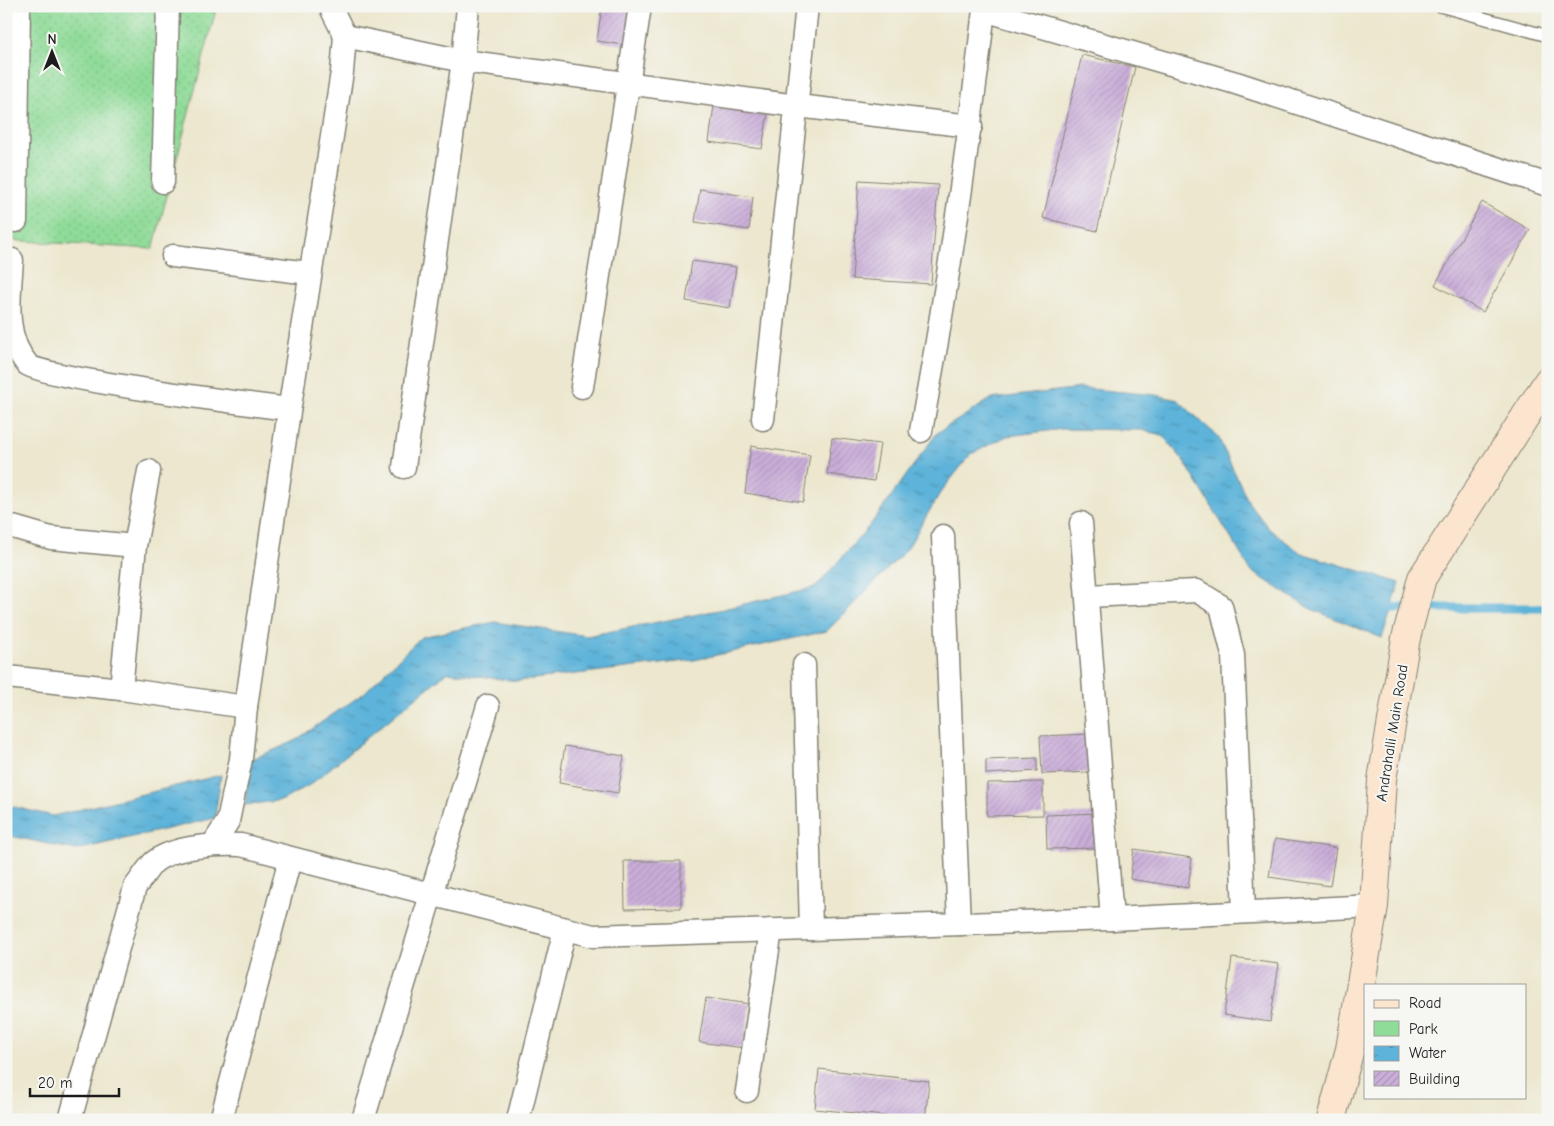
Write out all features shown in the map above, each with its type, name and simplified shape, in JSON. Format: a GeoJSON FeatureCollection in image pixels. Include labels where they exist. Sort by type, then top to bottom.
{"type":"FeatureCollection","features":[{"type":"Feature","properties":{"kind":"main road","name":"Andrahalli Main Road"},"geometry":{"type":"LineString","coordinates":[[1331,1120],[1350,1049],[1374,906],[1382,780],[1406,638],[1422,578],[1548,381]]}},
{"type":"Feature","properties":{"kind":"street"},"geometry":{"type":"LineString","coordinates":[[16,221],[19,6]]}},
{"type":"Feature","properties":{"kind":"street"},"geometry":{"type":"LineString","coordinates":[[163,182],[168,6]]}},
{"type":"Feature","properties":{"kind":"street"},"geometry":{"type":"LineString","coordinates":[[214,843],[228,821],[242,759],[246,707],[345,36],[330,6]]}},
{"type":"Feature","properties":{"kind":"street"},"geometry":{"type":"LineString","coordinates":[[404,467],[463,61],[468,6]]}},
{"type":"Feature","properties":{"kind":"street"},"geometry":{"type":"LineString","coordinates":[[582,387],[640,6]]}},
{"type":"Feature","properties":{"kind":"street"},"geometry":{"type":"LineString","coordinates":[[763,420],[807,6]]}},
{"type":"Feature","properties":{"kind":"street"},"geometry":{"type":"LineString","coordinates":[[921,431],[945,301],[971,126],[984,8],[1236,82],[1548,184]]}},
{"type":"Feature","properties":{"kind":"street"},"geometry":{"type":"LineString","coordinates":[[345,36],[463,61],[797,106],[971,126]]}},
{"type":"Feature","properties":{"kind":"street"},"geometry":{"type":"LineString","coordinates":[[174,256],[310,274]]}},
{"type":"Feature","properties":{"kind":"street"},"geometry":{"type":"LineString","coordinates":[[12,260],[9,329],[19,354],[29,368],[69,378],[289,409]]}},
{"type":"Feature","properties":{"kind":"street"},"geometry":{"type":"LineString","coordinates":[[121,688],[135,546],[148,471]]}},
{"type":"Feature","properties":{"kind":"street"},"geometry":{"type":"LineString","coordinates":[[1081,522],[1112,919]]}},
{"type":"Feature","properties":{"kind":"street"},"geometry":{"type":"LineString","coordinates":[[6,525],[51,538],[135,546]]}},
{"type":"Feature","properties":{"kind":"street"},"geometry":{"type":"LineString","coordinates":[[943,536],[959,924]]}},
{"type":"Feature","properties":{"kind":"street"},"geometry":{"type":"LineString","coordinates":[[1087,596],[1197,591],[1221,606],[1233,655],[1244,912]]}},
{"type":"Feature","properties":{"kind":"street"},"geometry":{"type":"LineString","coordinates":[[804,665],[811,929]]}},
{"type":"Feature","properties":{"kind":"street"},"geometry":{"type":"LineString","coordinates":[[7,677],[121,688],[246,707]]}},
{"type":"Feature","properties":{"kind":"street"},"geometry":{"type":"LineString","coordinates":[[363,1120],[429,895],[488,706]]}},
{"type":"Feature","properties":{"kind":"street"},"geometry":{"type":"LineString","coordinates":[[70,1120],[135,887],[155,862],[182,850],[214,843],[241,845],[593,936],[1112,919],[1374,906]]}},
{"type":"Feature","properties":{"kind":"street"},"geometry":{"type":"LineString","coordinates":[[221,1120],[290,859]]}},
{"type":"Feature","properties":{"kind":"street"},"geometry":{"type":"LineString","coordinates":[[518,1120],[565,929]]}},
{"type":"Feature","properties":{"kind":"street"},"geometry":{"type":"LineString","coordinates":[[747,1091],[771,930]]}},
{"type":"Feature","properties":{"kind":"lane"},"geometry":{"type":"LineString","coordinates":[[1440,6],[1548,36]]}},
{"type":"Feature","properties":{"kind":"green space"},"geometry":{"type":"Polygon","coordinates":[[[6,6],[217,6],[153,249],[6,240],[6,6]]]}},
{"type":"Feature","properties":{"kind":"water"},"geometry":{"type":"Polygon","coordinates":[[[1080,388],[1156,395],[1178,400],[1218,437],[1249,503],[1269,529],[1301,553],[1400,583],[1382,638],[1309,608],[1251,571],[1184,461],[1162,435],[1141,430],[1063,429],[1007,436],[971,454],[940,493],[907,549],[827,631],[694,660],[517,681],[447,672],[311,784],[283,800],[245,805],[250,760],[293,742],[364,693],[421,637],[495,622],[587,636],[719,610],[816,587],[871,524],[937,433],[991,399],[1080,388]]]}},
{"type":"Feature","properties":{"kind":"water"},"geometry":{"type":"Polygon","coordinates":[[[221,775],[215,818],[76,850],[6,835],[6,805],[53,816],[221,775]]]}},
{"type":"Feature","properties":{"kind":"building"},"geometry":{"type":"Polygon","coordinates":[[[602,6],[636,6],[630,46],[597,41],[602,6]]]}},
{"type":"Feature","properties":{"kind":"building"},"geometry":{"type":"Polygon","coordinates":[[[1082,55],[1135,67],[1097,231],[1043,218],[1082,55]]]}},
{"type":"Feature","properties":{"kind":"building"},"geometry":{"type":"Polygon","coordinates":[[[714,105],[768,113],[762,149],[709,142],[714,105]]]}},
{"type":"Feature","properties":{"kind":"building"},"geometry":{"type":"Polygon","coordinates":[[[859,180],[938,185],[931,284],[852,279],[859,180]]]}},
{"type":"Feature","properties":{"kind":"building"},"geometry":{"type":"Polygon","coordinates":[[[700,189],[753,197],[749,230],[695,222],[700,189]]]}},
{"type":"Feature","properties":{"kind":"building"},"geometry":{"type":"Polygon","coordinates":[[[1482,202],[1530,230],[1483,312],[1435,285],[1482,202]]]}},
{"type":"Feature","properties":{"kind":"building"},"geometry":{"type":"Polygon","coordinates":[[[692,261],[736,267],[730,308],[686,301],[692,261]]]}},
{"type":"Feature","properties":{"kind":"building"},"geometry":{"type":"Polygon","coordinates":[[[832,438],[880,444],[874,481],[827,474],[832,438]]]}},
{"type":"Feature","properties":{"kind":"building"},"geometry":{"type":"Polygon","coordinates":[[[751,446],[810,455],[803,502],[745,493],[751,446]]]}},
{"type":"Feature","properties":{"kind":"building"},"geometry":{"type":"Polygon","coordinates":[[[1091,734],[1092,772],[1042,774],[1040,736],[1091,734]]]}},
{"type":"Feature","properties":{"kind":"building"},"geometry":{"type":"Polygon","coordinates":[[[565,746],[624,756],[618,793],[559,783],[565,746]]]}},
{"type":"Feature","properties":{"kind":"building"},"geometry":{"type":"Polygon","coordinates":[[[1037,758],[1037,771],[986,774],[986,760],[1037,758]]]}},
{"type":"Feature","properties":{"kind":"building"},"geometry":{"type":"Polygon","coordinates":[[[1043,782],[1043,815],[987,816],[987,783],[1043,782]]]}},
{"type":"Feature","properties":{"kind":"building"},"geometry":{"type":"Polygon","coordinates":[[[1099,813],[1099,848],[1047,849],[1046,815],[1099,813]]]}},
{"type":"Feature","properties":{"kind":"building"},"geometry":{"type":"Polygon","coordinates":[[[1275,839],[1336,848],[1330,886],[1269,877],[1275,839]]]}},
{"type":"Feature","properties":{"kind":"building"},"geometry":{"type":"Polygon","coordinates":[[[1134,849],[1192,858],[1188,888],[1130,879],[1134,849]]]}},
{"type":"Feature","properties":{"kind":"building"},"geometry":{"type":"Polygon","coordinates":[[[624,861],[681,861],[681,908],[625,909],[624,861]]]}},
{"type":"Feature","properties":{"kind":"building"},"geometry":{"type":"Polygon","coordinates":[[[1232,958],[1279,964],[1270,1022],[1224,1015],[1232,958]]]}},
{"type":"Feature","properties":{"kind":"building"},"geometry":{"type":"Polygon","coordinates":[[[706,998],[750,1004],[744,1048],[699,1042],[706,998]]]}},
{"type":"Feature","properties":{"kind":"building"},"geometry":{"type":"Polygon","coordinates":[[[819,1069],[929,1081],[925,1120],[815,1109],[819,1069]]]}},
{"type":"Feature","properties":{"kind":"waterway"},"geometry":{"type":"LineString","coordinates":[[1382,605],[1392,608],[1548,608]]}}]}
